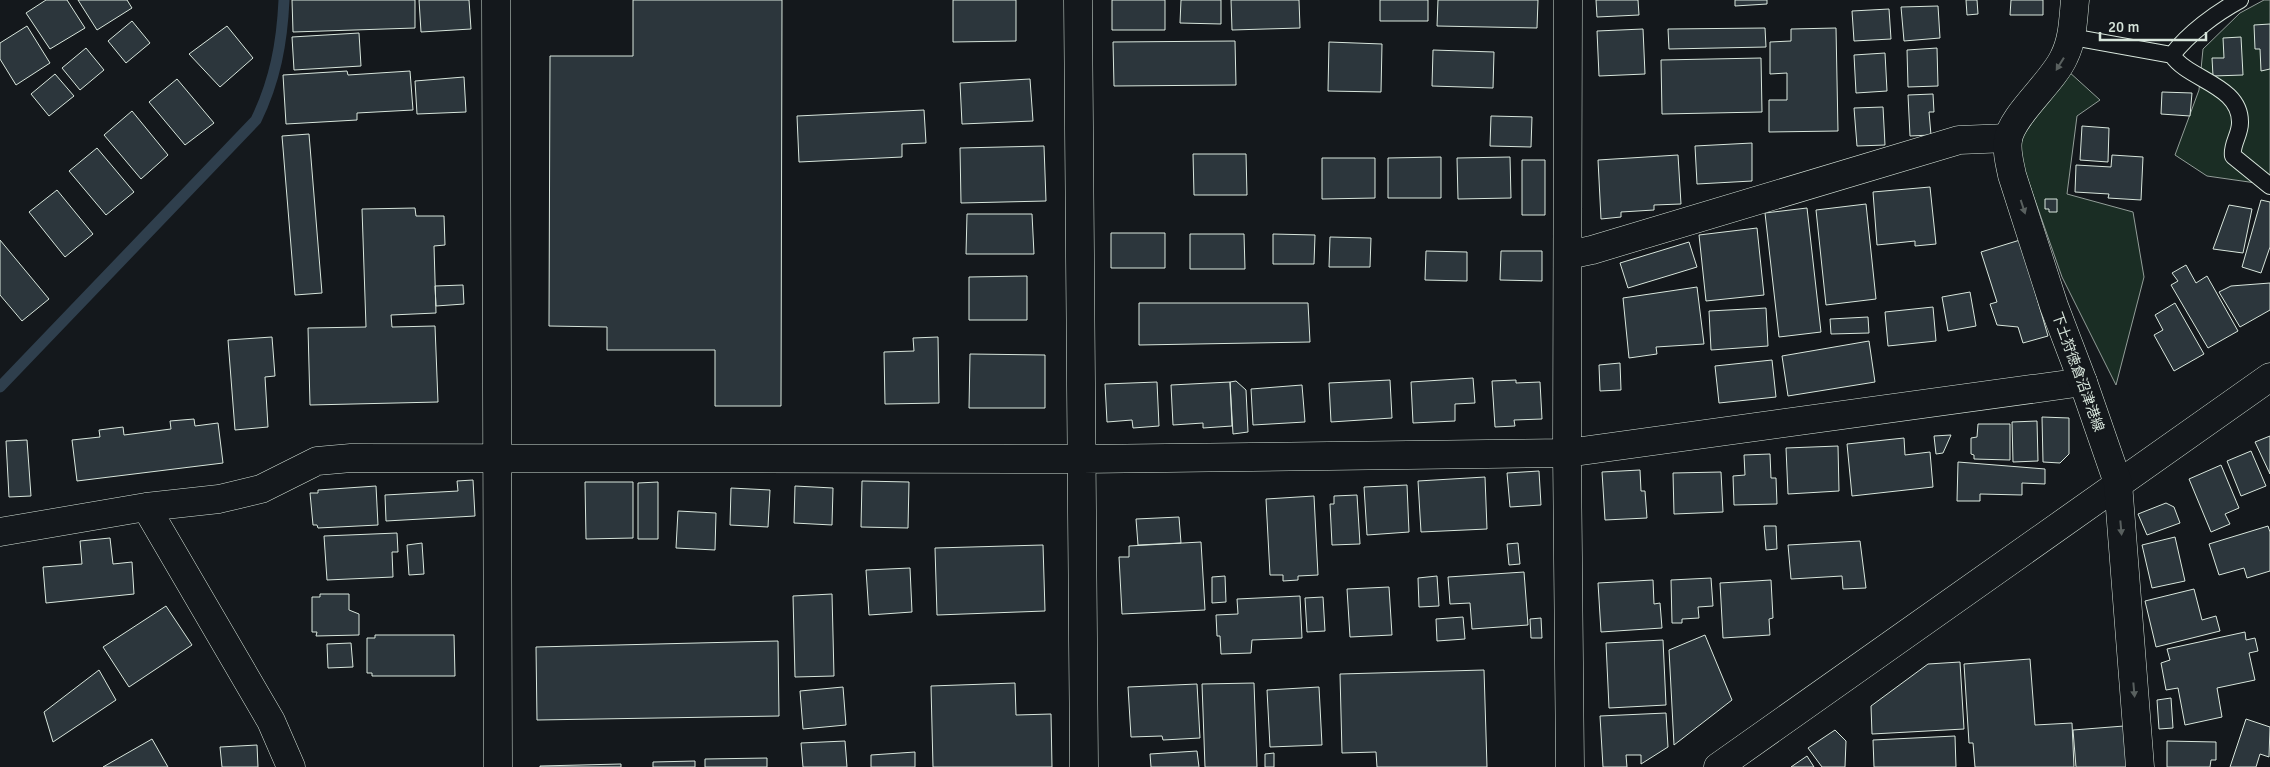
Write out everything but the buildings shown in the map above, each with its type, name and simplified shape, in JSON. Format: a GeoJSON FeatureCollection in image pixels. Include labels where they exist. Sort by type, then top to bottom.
{"type":"FeatureCollection","features":[{"type":"Feature","properties":{"kind":"street"},"geometry":{"type":"LineString","coordinates":[[496,0],[498,767]]}},
{"type":"Feature","properties":{"kind":"street"},"geometry":{"type":"LineString","coordinates":[[1078,0],[1084,767]]}},
{"type":"Feature","properties":{"kind":"street"},"geometry":{"type":"LineString","coordinates":[[1568,0],[1567,453],[1570,767]]}},
{"type":"Feature","properties":{"kind":"street"},"geometry":{"type":"LineString","coordinates":[[1568,255],[1592,250],[1959,140],[2008,138],[2017,121],[2064,58],[2072,36],[2075,0]]}},
{"type":"Feature","properties":{"kind":"street","name":"下土狩徳倉沼津港線"},"geometry":{"type":"LineString","coordinates":[[2008,138],[2008,154],[2012,175],[2054,306],[2084,382],[2118,483],[2140,767]]}},
{"type":"Feature","properties":{"kind":"street"},"geometry":{"type":"LineString","coordinates":[[1718,767],[2270,377]]}},
{"type":"Feature","properties":{"kind":"street"},"geometry":{"type":"LineString","coordinates":[[0,532],[146,507],[219,499],[260,489],[317,461],[351,458],[1082,459],[1567,453],[2084,382]]}},
{"type":"Feature","properties":{"kind":"street"},"geometry":{"type":"LineString","coordinates":[[146,507],[271,721],[292,767]]}},
{"type":"Feature","properties":{"kind":"lane"},"geometry":{"type":"LineString","coordinates":[[2172,55],[2183,41],[2240,0]]}},
{"type":"Feature","properties":{"kind":"lane"},"geometry":{"type":"LineString","coordinates":[[2072,36],[2172,55],[2178,64],[2209,82],[2228,97],[2237,109],[2240,123],[2232,156],[2270,186]]}},
{"type":"Feature","properties":{"kind":"green space"},"geometry":{"type":"Polygon","coordinates":[[[2264,0],[2270,0],[2270,185],[2207,176],[2175,155],[2199,90],[2203,49],[2240,13],[2264,0]]]}},
{"type":"Feature","properties":{"kind":"green space"},"geometry":{"type":"Polygon","coordinates":[[[2068,71],[2100,100],[2077,116],[2067,194],[2133,212],[2144,277],[2116,385],[2062,277],[2016,146],[2068,71]]]}},
{"type":"Feature","properties":{"kind":"waterway"},"geometry":{"type":"LineString","coordinates":[[0,387],[256,120],[273,76],[284,0]]}}]}
